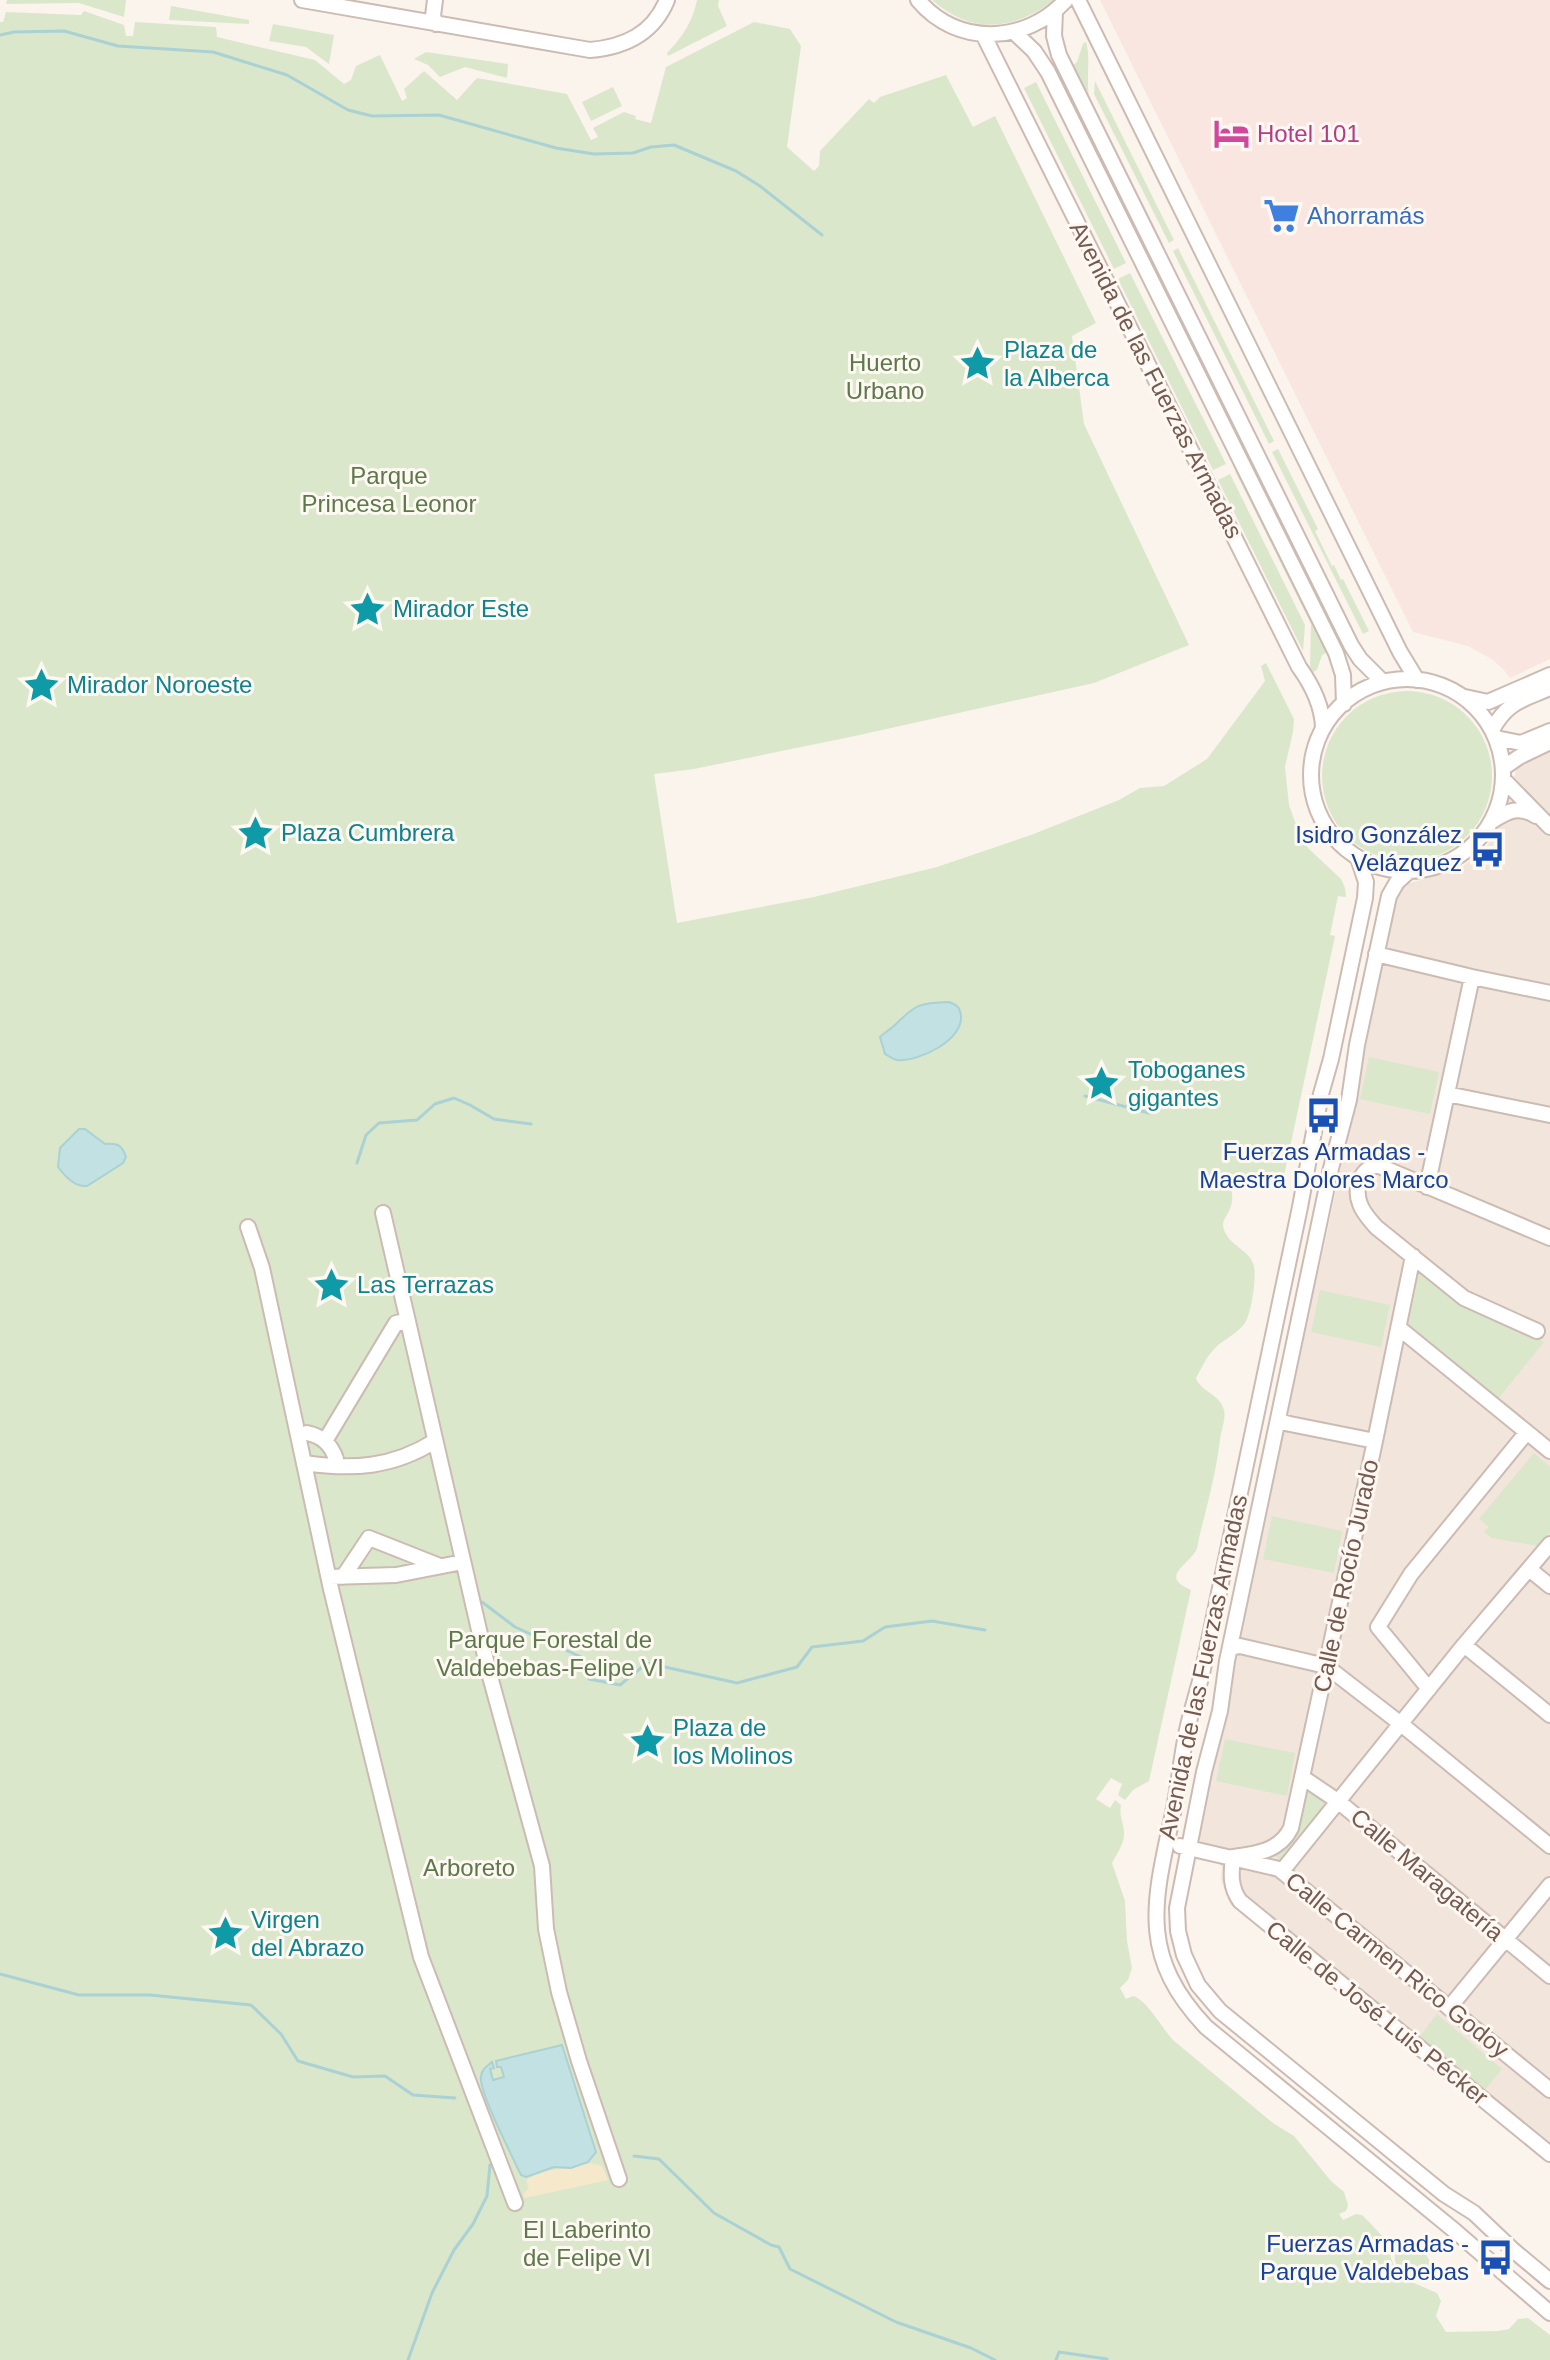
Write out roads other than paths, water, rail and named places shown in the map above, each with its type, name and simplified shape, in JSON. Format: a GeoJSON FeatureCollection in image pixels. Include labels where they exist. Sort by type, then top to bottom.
{"type":"FeatureCollection","features":[{"type":"Feature","properties":{"kind":"street"},"geometry":{"type":"LineString","coordinates":[[302,0],[360,5],[436,24],[590,50],[629,42],[644,33],[667,0]]}},
{"type":"Feature","properties":{"kind":"street"},"geometry":{"type":"LineString","coordinates":[[435,0],[433,16],[436,24]]}},
{"type":"Feature","properties":{"kind":"street"},"geometry":{"type":"LineString","coordinates":[[918,0],[944,22],[971,33],[983,34],[1014,32],[1036,24],[1066,0]]}},
{"type":"Feature","properties":{"kind":"street"},"geometry":{"type":"LineString","coordinates":[[1078,0],[1400,652],[1417,680]]}},
{"type":"Feature","properties":{"kind":"street"},"geometry":{"type":"LineString","coordinates":[[1055,11],[1054,36],[1059,55],[1351,645],[1383,682]]}},
{"type":"Feature","properties":{"kind":"street","name":"Avenida de las Fuerzas Armadas"},"geometry":{"type":"LineString","coordinates":[[1014,32],[1034,51],[1048,72],[1309,598],[1339,660],[1344,704]]}},
{"type":"Feature","properties":{"kind":"street","name":"Avenida de las Fuerzas Armadas"},"geometry":{"type":"LineString","coordinates":[[983,34],[1308,680],[1322,712],[1323,727]]}},
{"type":"Feature","properties":{"kind":"street"},"geometry":{"type":"LineString","coordinates":[[1464,697],[1488,702],[1550,675]]}},
{"type":"Feature","properties":{"kind":"street"},"geometry":{"type":"LineString","coordinates":[[1417,680],[1444,686],[1464,697],[1480,712],[1494,734],[1503,774],[1500,801],[1479,841],[1436,867],[1408,872],[1377,866],[1358,858],[1333,836],[1315,802],[1311,764],[1323,727],[1344,704],[1383,682],[1417,680]]}},
{"type":"Feature","properties":{"kind":"street"},"geometry":{"type":"LineString","coordinates":[[1494,734],[1501,714],[1509,706],[1550,688]]}},
{"type":"Feature","properties":{"kind":"street"},"geometry":{"type":"LineString","coordinates":[[1494,734],[1521,743],[1550,731]]}},
{"type":"Feature","properties":{"kind":"street"},"geometry":{"type":"LineString","coordinates":[[1503,774],[1519,757],[1550,742]]}},
{"type":"Feature","properties":{"kind":"street"},"geometry":{"type":"LineString","coordinates":[[1503,774],[1545,822]]}},
{"type":"Feature","properties":{"kind":"street"},"geometry":{"type":"LineString","coordinates":[[1492,821],[1523,809],[1545,822]]}},
{"type":"Feature","properties":{"kind":"street","name":"Avenida de las Fuerzas Armadas"},"geometry":{"type":"LineString","coordinates":[[1358,858],[1366,882],[1363,908],[1318,1107],[1300,1207],[1187,1733],[1156,1902],[1156,1931],[1163,1962],[1185,2004],[1206,2027],[1550,2313]]}},
{"type":"Feature","properties":{"kind":"street","name":"Avenida de las Fuerzas Armadas"},"geometry":{"type":"LineString","coordinates":[[1408,872],[1397,882],[1389,896],[1376,954],[1349,1100],[1330,1172],[1230,1648],[1216,1731],[1204,1772],[1178,1896],[1178,1931],[1193,1975],[1208,1999],[1220,2011],[1444,2194],[1474,2213],[1550,2281]]}},
{"type":"Feature","properties":{"kind":"street"},"geometry":{"type":"LineString","coordinates":[[1376,954],[1550,993]]}},
{"type":"Feature","properties":{"kind":"street"},"geometry":{"type":"LineString","coordinates":[[1427,1187],[1472,977]]}},
{"type":"Feature","properties":{"kind":"street"},"geometry":{"type":"LineString","coordinates":[[1447,1094],[1550,1115]]}},
{"type":"Feature","properties":{"kind":"street"},"geometry":{"type":"LineString","coordinates":[[1537,1331],[1464,1298],[1376,1227],[1358,1202],[1357,1189],[1362,1175],[1369,1167],[1377,1165],[1550,1238]]}},
{"type":"Feature","properties":{"kind":"street"},"geometry":{"type":"LineString","coordinates":[[383,1213],[488,1669],[542,1866],[546,1929],[559,1992],[619,2179]]}},
{"type":"Feature","properties":{"kind":"street"},"geometry":{"type":"LineString","coordinates":[[248,1227],[262,1268],[304,1463],[336,1577],[421,1957],[515,2203]]}},
{"type":"Feature","properties":{"kind":"street","name":"Calle de Rocío Jurado"},"geometry":{"type":"LineString","coordinates":[[1240,1870],[1287,1835],[1291,1828],[1413,1256]]}},
{"type":"Feature","properties":{"kind":"street"},"geometry":{"type":"LineString","coordinates":[[325,1441],[396,1323],[407,1321]]}},
{"type":"Feature","properties":{"kind":"street"},"geometry":{"type":"LineString","coordinates":[[1399,1328],[1550,1451]]}},
{"type":"Feature","properties":{"kind":"street"},"geometry":{"type":"LineString","coordinates":[[1279,1418],[1290,1424],[1375,1441]]}},
{"type":"Feature","properties":{"kind":"street"},"geometry":{"type":"LineString","coordinates":[[1429,1689],[1378,1627],[1411,1574],[1527,1432]]}},
{"type":"Feature","properties":{"kind":"street"},"geometry":{"type":"LineString","coordinates":[[307,1433],[325,1441],[336,1459]]}},
{"type":"Feature","properties":{"kind":"street"},"geometry":{"type":"LineString","coordinates":[[304,1463],[356,1468],[371,1466],[409,1454],[435,1441]]}},
{"type":"Feature","properties":{"kind":"street"},"geometry":{"type":"LineString","coordinates":[[336,1577],[369,1538],[441,1566]]}},
{"type":"Feature","properties":{"kind":"street"},"geometry":{"type":"LineString","coordinates":[[1275,1872],[1339,1802],[1464,1645],[1550,1544]]}},
{"type":"Feature","properties":{"kind":"street"},"geometry":{"type":"LineString","coordinates":[[336,1577],[396,1575],[463,1562]]}},
{"type":"Feature","properties":{"kind":"street"},"geometry":{"type":"LineString","coordinates":[[1529,1569],[1550,1586]]}},
{"type":"Feature","properties":{"kind":"street"},"geometry":{"type":"LineString","coordinates":[[1464,1645],[1550,1715]]}},
{"type":"Feature","properties":{"kind":"street"},"geometry":{"type":"LineString","coordinates":[[1230,1648],[1240,1646],[1326,1666],[1550,1846]]}},
{"type":"Feature","properties":{"kind":"street","name":"Calle Maragatería"},"geometry":{"type":"LineString","coordinates":[[1302,1777],[1339,1802],[1550,1976]]}},
{"type":"Feature","properties":{"kind":"street","name":"Calle Carmen Rico Godoy"},"geometry":{"type":"LineString","coordinates":[[1166,1844],[1188,1847],[1240,1870],[1274,1866],[1275,1872],[1550,2090]]}},
{"type":"Feature","properties":{"kind":"street"},"geometry":{"type":"LineString","coordinates":[[1240,1870],[1241,1888],[1249,1900]]}},
{"type":"Feature","properties":{"kind":"street","name":"Calle de José Luis Pécker"},"geometry":{"type":"LineString","coordinates":[[1240,1870],[1231,1881],[1240,1901],[1550,2154]]}},
{"type":"Feature","properties":{"kind":"street"},"geometry":{"type":"LineString","coordinates":[[1449,2008],[1550,1885]]}},
{"type":"Feature","properties":{"kind":"street"},"geometry":{"type":"LineString","coordinates":[[1505,2275],[1550,2304]]}},
{"type":"Feature","properties":{"kind":"water"},"geometry":{"type":"Polygon","coordinates":[[[949,1002],[958,1007],[961,1016],[960,1025],[947,1041],[938,1048],[906,1060],[895,1060],[885,1054],[880,1037],[909,1012],[925,1004],[949,1002]]]}},
{"type":"Feature","properties":{"kind":"water"},"geometry":{"type":"Polygon","coordinates":[[[79,1129],[85,1129],[105,1144],[119,1146],[126,1157],[123,1163],[87,1186],[74,1183],[58,1167],[60,1148],[79,1129]]]}},
{"type":"Feature","properties":{"kind":"water"},"geometry":{"type":"Polygon","coordinates":[[[562,2045],[596,2152],[588,2162],[571,2168],[554,2167],[526,2177],[521,2175],[495,2121],[484,2094],[482,2074],[492,2062],[493,2080],[504,2077],[496,2061],[562,2045]]]}},
{"type":"Feature","properties":{"kind":"waterway"},"geometry":{"type":"LineString","coordinates":[[0,35],[64,31],[118,46],[213,52],[287,75],[348,110],[372,116],[439,115],[556,148],[594,154],[633,153],[651,147],[674,145],[736,171],[822,235]]}},
{"type":"Feature","properties":{"kind":"waterway"},"geometry":{"type":"LineString","coordinates":[[1085,1096],[1149,1113]]}},
{"type":"Feature","properties":{"kind":"waterway"},"geometry":{"type":"LineString","coordinates":[[357,1163],[366,1135],[379,1123],[417,1120],[435,1104],[454,1098],[494,1119],[531,1124]]}},
{"type":"Feature","properties":{"kind":"waterway"},"geometry":{"type":"LineString","coordinates":[[482,1602],[515,1627],[581,1657],[589,1679],[620,1685],[647,1663],[737,1683],[797,1667],[812,1647],[863,1641],[885,1627],[932,1621],[985,1630]]}},
{"type":"Feature","properties":{"kind":"waterway"},"geometry":{"type":"LineString","coordinates":[[0,1974],[79,1995],[150,1995],[251,2005],[281,2034],[298,2061],[353,2077],[385,2076],[413,2095],[455,2098]]}},
{"type":"Feature","properties":{"kind":"waterway"},"geometry":{"type":"LineString","coordinates":[[634,2156],[659,2159],[714,2213],[779,2247],[790,2269],[896,2322],[971,2348],[995,2360]]}},
{"type":"Feature","properties":{"kind":"waterway"},"geometry":{"type":"LineString","coordinates":[[408,2360],[432,2293],[487,2196],[490,2165]]}},
{"type":"Feature","properties":{"kind":"waterway"},"geometry":{"type":"LineString","coordinates":[[1056,2360],[1059,2352],[1107,2359]]}},
{"type":"Feature","properties":{"kind":"place","name":"Hotel 101"},"geometry":{"type":"Point","coordinates":[1231,134]}},
{"type":"Feature","properties":{"kind":"place","name":"Ahorramás"},"geometry":{"type":"Point","coordinates":[1281,216]}},
{"type":"Feature","properties":{"kind":"place","name":"Plaza de la Alberca"},"geometry":{"type":"Point","coordinates":[978,364]}},
{"type":"Feature","properties":{"kind":"place","name":"Mirador Este"},"geometry":{"type":"Point","coordinates":[367,609]}},
{"type":"Feature","properties":{"kind":"place","name":"Mirador Noroeste"},"geometry":{"type":"Point","coordinates":[41,685]}},
{"type":"Feature","properties":{"kind":"place","name":"Plaza Cumbrera"},"geometry":{"type":"Point","coordinates":[255,833]}},
{"type":"Feature","properties":{"kind":"place","name":"Isidro González Velázquez"},"geometry":{"type":"Point","coordinates":[1488,849]}},
{"type":"Feature","properties":{"kind":"place","name":"Toboganes gigantes"},"geometry":{"type":"Point","coordinates":[1102,1084]}},
{"type":"Feature","properties":{"kind":"place","name":"Fuerzas Armadas - Maestra Dolores Marco"},"geometry":{"type":"Point","coordinates":[1324,1115]}},
{"type":"Feature","properties":{"kind":"place","name":"Las Terrazas"},"geometry":{"type":"Point","coordinates":[331,1285]}},
{"type":"Feature","properties":{"kind":"place","name":"Plaza de los Molinos"},"geometry":{"type":"Point","coordinates":[647,1742]}},
{"type":"Feature","properties":{"kind":"place","name":"Virgen del Abrazo"},"geometry":{"type":"Point","coordinates":[225,1934]}},
{"type":"Feature","properties":{"kind":"place","name":"Fuerzas Armadas - Parque Valdebebas"},"geometry":{"type":"Point","coordinates":[1495,2258]}},
{"type":"Feature","properties":{"kind":"park label","name":"Huerto Urbano"},"geometry":{"type":"Point","coordinates":[885,377]}},
{"type":"Feature","properties":{"kind":"park label","name":"Parque Princesa Leonor"},"geometry":{"type":"Point","coordinates":[389,490]}},
{"type":"Feature","properties":{"kind":"park label","name":"Parque Forestal de Valdebebas-Felipe VI"},"geometry":{"type":"Point","coordinates":[550,1654]}},
{"type":"Feature","properties":{"kind":"park label","name":"Arboreto"},"geometry":{"type":"Point","coordinates":[469,1868]}},
{"type":"Feature","properties":{"kind":"park label","name":"El Laberinto de Felipe VI"},"geometry":{"type":"Point","coordinates":[587,2244]}}]}
